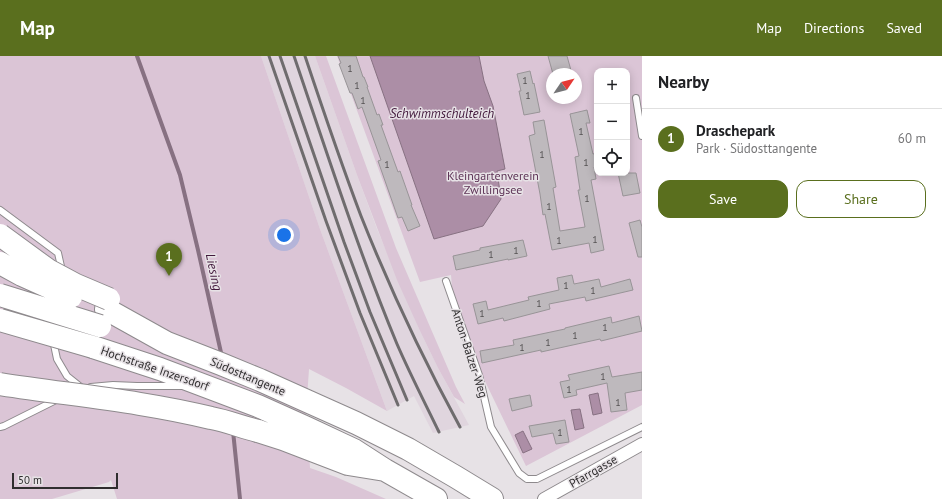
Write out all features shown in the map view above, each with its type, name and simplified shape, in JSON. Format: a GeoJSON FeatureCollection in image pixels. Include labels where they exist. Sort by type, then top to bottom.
{"type":"FeatureCollection","features":[{"type":"Feature","properties":{"kind":"highway"},"geometry":{"type":"LineString","coordinates":[[0,235],[48,270],[76,285],[109,299],[167,343]]}},
{"type":"Feature","properties":{"kind":"highway","name":"Südosttangente"},"geometry":{"type":"LineString","coordinates":[[0,263],[63,294],[106,309],[167,343],[307,400],[356,423],[408,449],[492,499]]}},
{"type":"Feature","properties":{"kind":"highway","name":"Hochstraße Inzersdorf"},"geometry":{"type":"LineString","coordinates":[[0,295],[125,334],[167,343]]}},
{"type":"Feature","properties":{"kind":"highway","name":"Hochstraße Inzersdorf"},"geometry":{"type":"LineString","coordinates":[[0,320],[93,347],[160,369],[258,406],[308,438]]}},
{"type":"Feature","properties":{"kind":"highway"},"geometry":{"type":"LineString","coordinates":[[0,384],[134,403],[211,418],[283,439],[308,438],[348,464],[385,470],[436,499]]}},
{"type":"Feature","properties":{"kind":"street","name":"Pfarrgasse"},"geometry":{"type":"LineString","coordinates":[[544,499],[642,444]]}},
{"type":"Feature","properties":{"kind":"lane"},"geometry":{"type":"LineString","coordinates":[[636,98],[642,136]]}},
{"type":"Feature","properties":{"kind":"lane"},"geometry":{"type":"LineString","coordinates":[[0,210],[58,253],[65,284],[60,299]]}},
{"type":"Feature","properties":{"kind":"lane","name":"Anton-Balzer-Weg"},"geometry":{"type":"LineString","coordinates":[[446,280],[479,375],[491,427],[519,473],[527,479],[537,479],[642,427]]}},
{"type":"Feature","properties":{"kind":"lane"},"geometry":{"type":"LineString","coordinates":[[54,320],[58,306]]}},
{"type":"Feature","properties":{"kind":"lane"},"geometry":{"type":"LineString","coordinates":[[51,327],[57,359],[67,376],[82,388]]}},
{"type":"Feature","properties":{"kind":"lane"},"geometry":{"type":"LineString","coordinates":[[0,426],[4,426],[82,388],[113,385],[189,386]]}},
{"type":"Feature","properties":{"kind":"shaded area"},"geometry":{"type":"Polygon","coordinates":[[[261,56],[315,56],[377,229],[420,331],[469,425],[433,433],[414,396],[387,411],[320,229],[261,56]]]}},
{"type":"Feature","properties":{"kind":"green space"},"geometry":{"type":"Polygon","coordinates":[[[0,56],[261,56],[320,229],[387,411],[309,369],[306,413],[310,468],[336,477],[386,499],[117,499],[111,480],[109,482],[52,499],[0,499],[0,56]]]}},
{"type":"Feature","properties":{"kind":"green space"},"geometry":{"type":"Polygon","coordinates":[[[315,56],[326,56],[396,248],[456,387],[465,404],[454,397],[438,368],[397,280],[357,175],[315,56]]]}},
{"type":"Feature","properties":{"kind":"green space","name":"Kleingartenverein Zwillingsee"},"geometry":{"type":"Polygon","coordinates":[[[337,56],[642,56],[642,405],[526,466],[482,375],[452,287],[451,275],[420,282],[337,56]]]}},
{"type":"Feature","properties":{"kind":"water","name":"Schwimmschulteich"},"geometry":{"type":"Polygon","coordinates":[[[370,56],[479,56],[484,81],[493,106],[505,169],[497,171],[501,199],[483,226],[434,239],[370,56]]]}},
{"type":"Feature","properties":{"kind":"water"},"geometry":{"type":"Polygon","coordinates":[[[598,393],[602,413],[593,415],[589,395],[598,393]]]}},
{"type":"Feature","properties":{"kind":"water"},"geometry":{"type":"Polygon","coordinates":[[[580,409],[584,428],[575,430],[571,410],[580,409]]]}},
{"type":"Feature","properties":{"kind":"water"},"geometry":{"type":"Polygon","coordinates":[[[523,431],[532,449],[523,453],[515,435],[523,431]]]}},
{"type":"Feature","properties":{"kind":"building"},"geometry":{"type":"Polygon","coordinates":[[[338,56],[356,56],[377,115],[379,114],[383,125],[381,125],[398,172],[400,171],[411,205],[420,226],[408,231],[402,217],[398,218],[378,161],[381,160],[362,107],[358,109],[352,93],[350,93],[339,64],[341,63],[338,56]]]}},
{"type":"Feature","properties":{"kind":"building"},"geometry":{"type":"Polygon","coordinates":[[[548,56],[567,56],[570,68],[551,68],[548,56]]]}},
{"type":"Feature","properties":{"kind":"building"},"geometry":{"type":"Polygon","coordinates":[[[530,71],[540,112],[524,115],[517,74],[530,71]]]}},
{"type":"Feature","properties":{"kind":"building"},"geometry":{"type":"Polygon","coordinates":[[[587,110],[590,123],[586,123],[594,154],[594,176],[596,176],[596,179],[591,180],[604,250],[591,253],[589,243],[552,250],[545,214],[543,215],[529,136],[535,134],[533,122],[544,120],[556,187],[553,188],[560,231],[585,227],[578,190],[580,190],[575,157],[579,156],[570,114],[587,110]]]}},
{"type":"Feature","properties":{"kind":"building"},"geometry":{"type":"Polygon","coordinates":[[[630,173],[636,173],[640,193],[623,196],[619,176],[630,176],[630,173]]]}},
{"type":"Feature","properties":{"kind":"building"},"geometry":{"type":"Polygon","coordinates":[[[640,220],[642,227],[642,257],[638,257],[629,223],[640,220]]]}},
{"type":"Feature","properties":{"kind":"building"},"geometry":{"type":"Polygon","coordinates":[[[523,240],[527,256],[456,270],[453,256],[480,250],[480,248],[523,240]]]}},
{"type":"Feature","properties":{"kind":"building"},"geometry":{"type":"Polygon","coordinates":[[[572,275],[574,284],[599,279],[601,287],[630,279],[633,290],[586,301],[585,297],[549,304],[550,309],[504,321],[503,318],[478,324],[473,304],[486,301],[488,310],[529,300],[528,297],[559,290],[557,278],[572,275]]]}},
{"type":"Feature","properties":{"kind":"building"},"geometry":{"type":"Polygon","coordinates":[[[639,316],[642,331],[601,341],[600,339],[482,363],[480,351],[514,345],[513,340],[611,317],[612,323],[639,316]]]}},
{"type":"Feature","properties":{"kind":"building"},"geometry":{"type":"Polygon","coordinates":[[[609,366],[612,377],[642,372],[642,390],[625,393],[627,410],[611,412],[607,383],[576,390],[577,395],[564,398],[560,382],[570,380],[568,375],[609,366]]]}},
{"type":"Feature","properties":{"kind":"building"},"geometry":{"type":"Polygon","coordinates":[[[530,395],[532,406],[512,411],[509,399],[530,395]]]}},
{"type":"Feature","properties":{"kind":"building"},"geometry":{"type":"Polygon","coordinates":[[[565,420],[569,442],[556,444],[553,433],[532,437],[529,426],[565,420]]]}},
{"type":"Feature","properties":{"kind":"waterway","name":"Liesing"},"geometry":{"type":"LineString","coordinates":[[137,56],[180,175],[222,357]]}},
{"type":"Feature","properties":{"kind":"waterway","name":"Liesing"},"geometry":{"type":"LineString","coordinates":[[233,431],[240,499]]}},
{"type":"Feature","properties":{"kind":"railway"},"geometry":{"type":"LineString","coordinates":[[269,56],[326,221],[360,313],[398,405]]}},
{"type":"Feature","properties":{"kind":"railway"},"geometry":{"type":"LineString","coordinates":[[280,56],[344,242],[370,312],[407,400]]}},
{"type":"Feature","properties":{"kind":"railway"},"geometry":{"type":"LineString","coordinates":[[294,56],[369,273],[397,344],[439,432]]}},
{"type":"Feature","properties":{"kind":"railway"},"geometry":{"type":"LineString","coordinates":[[305,56],[346,176],[372,243],[433,376],[460,427]]}},
{"type":"Feature","properties":{"kind":"place","name":"Draschepark"},"geometry":{"type":"Point","coordinates":[169,276]}}]}
